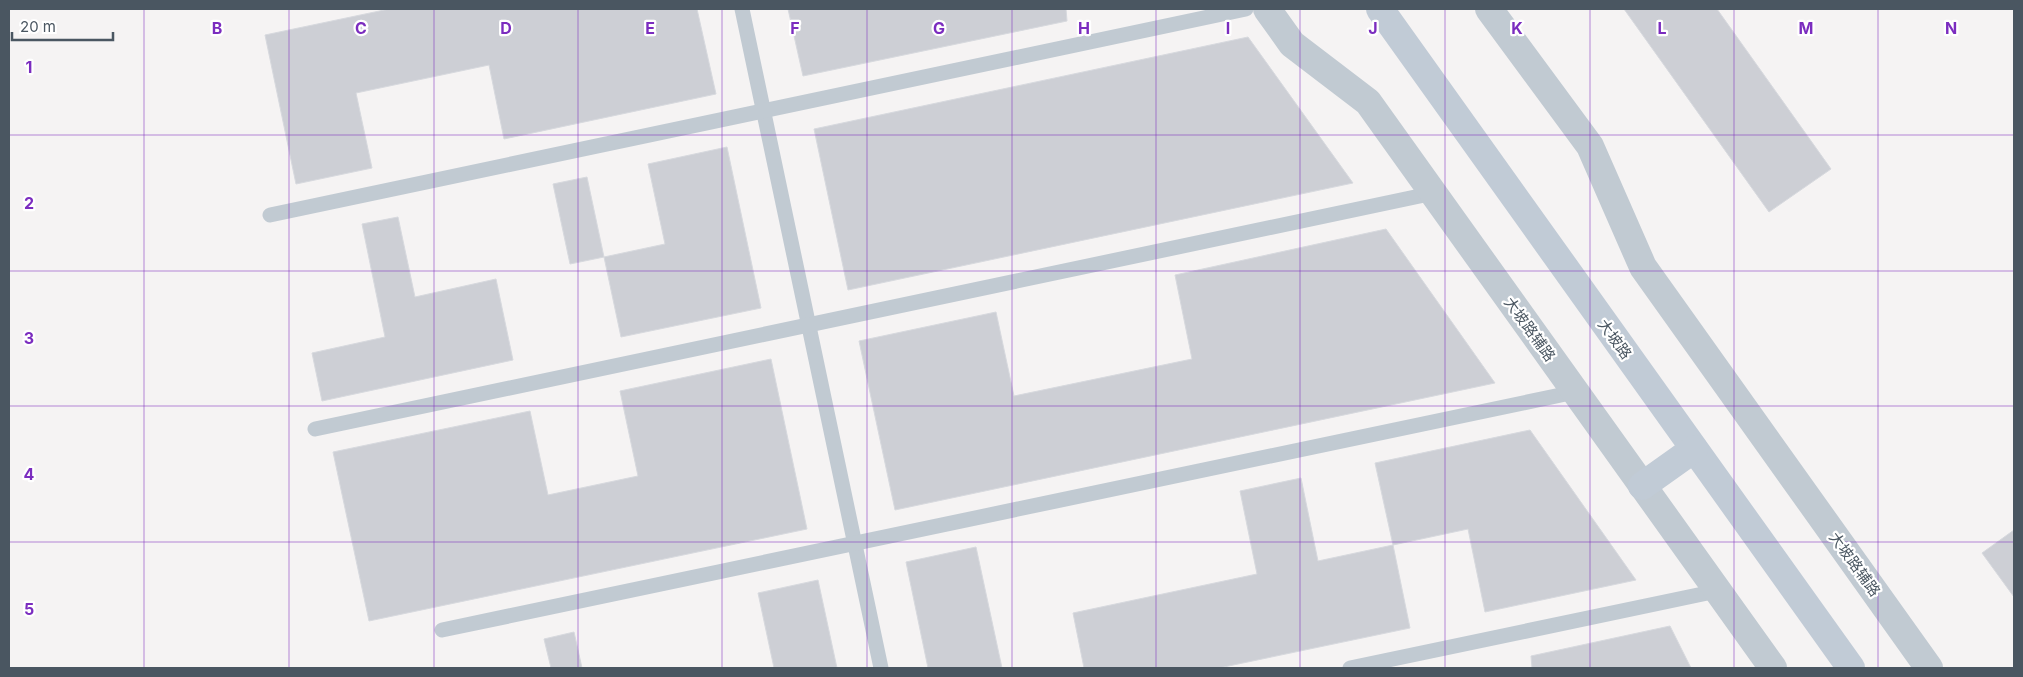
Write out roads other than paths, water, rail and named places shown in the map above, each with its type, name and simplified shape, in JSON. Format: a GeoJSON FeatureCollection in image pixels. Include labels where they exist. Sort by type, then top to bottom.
{"type":"FeatureCollection","features":[{"type":"Feature","properties":{"kind":"main road","name":"大坡路"},"geometry":{"type":"LineString","coordinates":[[1380,9],[1851,668]]}},
{"type":"Feature","properties":{"kind":"main road"},"geometry":{"type":"LineString","coordinates":[[1642,486],[1694,449]]}},
{"type":"Feature","properties":{"kind":"street","name":"大坡路辅路"},"geometry":{"type":"LineString","coordinates":[[1267,9],[1292,44],[1368,102],[1772,668]]}},
{"type":"Feature","properties":{"kind":"street","name":"大坡路辅路"},"geometry":{"type":"LineString","coordinates":[[1489,9],[1590,146],[1642,267],[1929,668]]}},
{"type":"Feature","properties":{"kind":"lane"},"geometry":{"type":"LineString","coordinates":[[742,9],[881,668]]}},
{"type":"Feature","properties":{"kind":"lane"},"geometry":{"type":"LineString","coordinates":[[270,214],[1246,9]]}},
{"type":"Feature","properties":{"kind":"lane"},"geometry":{"type":"LineString","coordinates":[[316,428],[1434,193]]}},
{"type":"Feature","properties":{"kind":"lane"},"geometry":{"type":"LineString","coordinates":[[442,630],[1575,392]]}},
{"type":"Feature","properties":{"kind":"lane"},"geometry":{"type":"LineString","coordinates":[[1350,668],[1717,591]]}}]}
